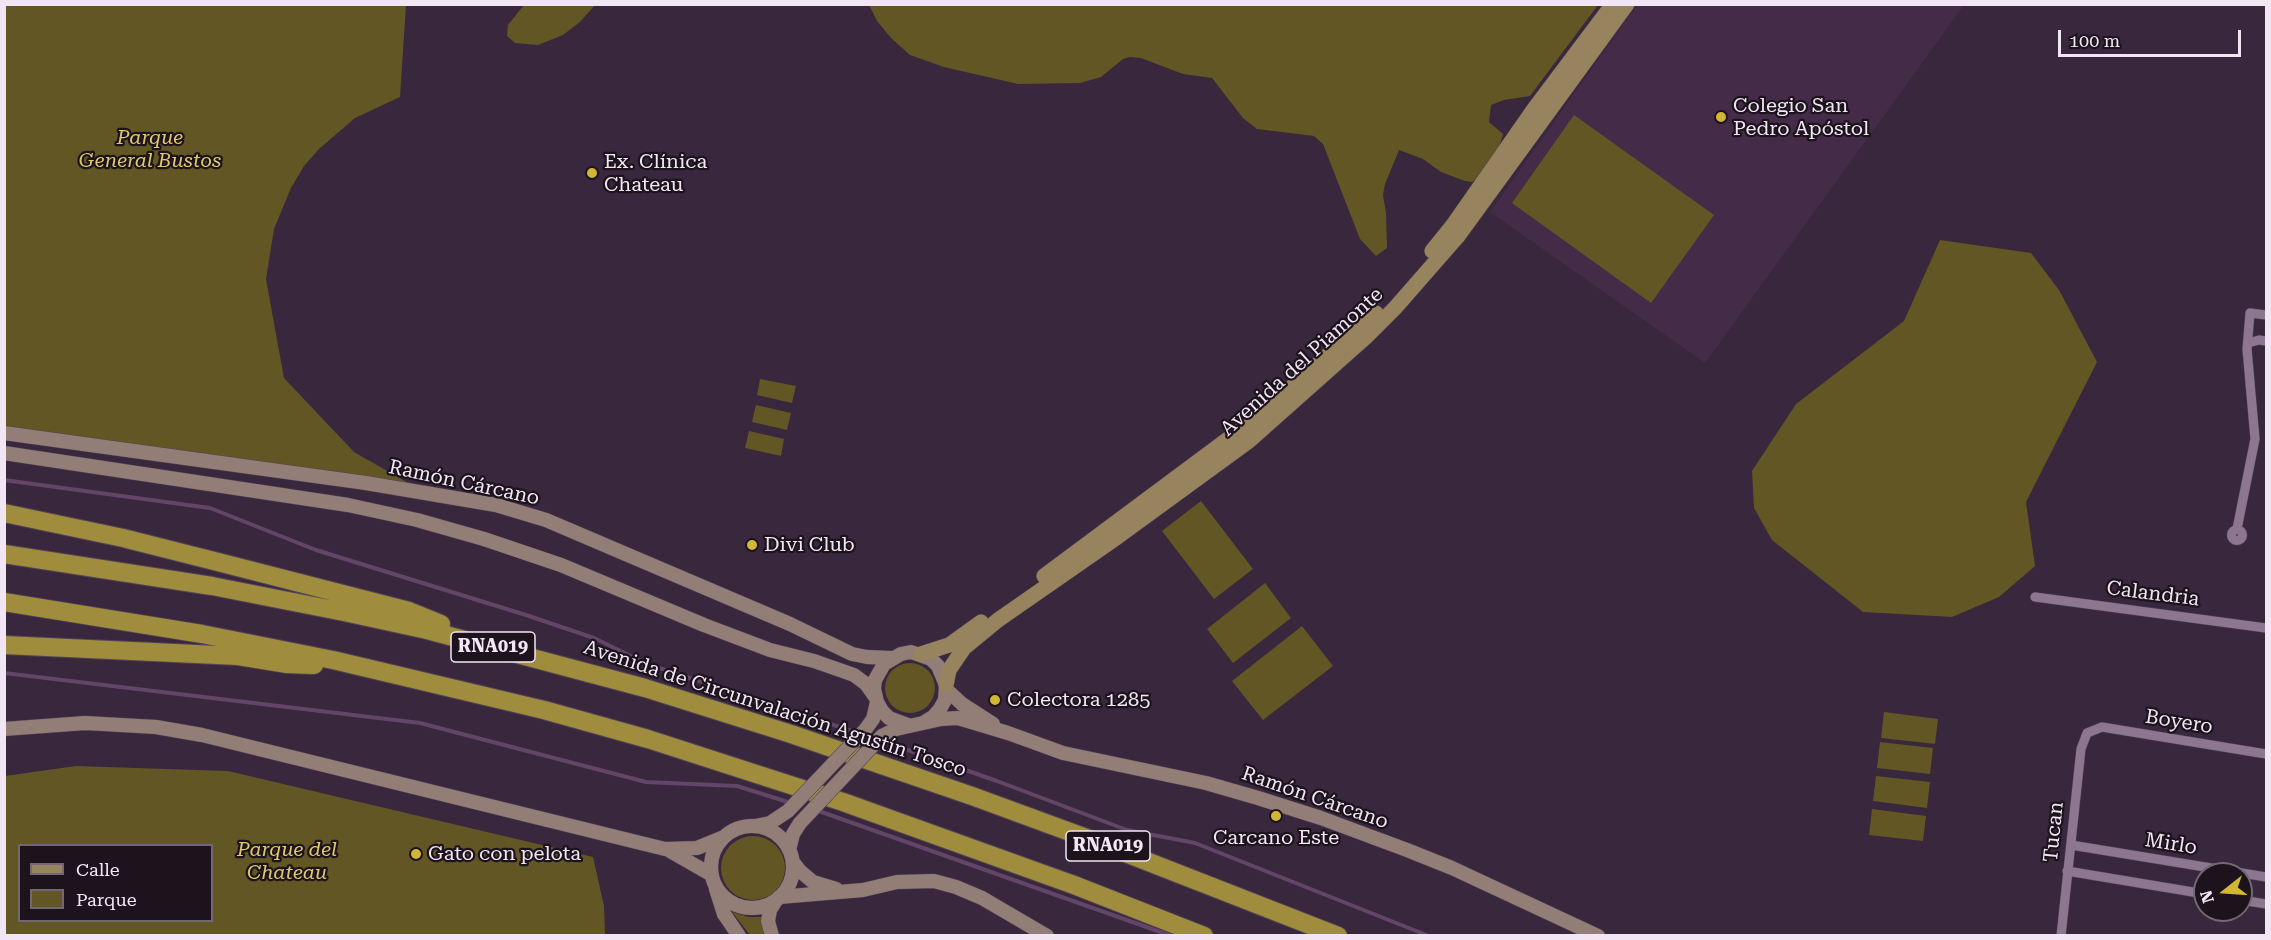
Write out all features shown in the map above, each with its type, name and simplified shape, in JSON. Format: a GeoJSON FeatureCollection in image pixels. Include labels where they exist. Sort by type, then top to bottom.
{"type":"FeatureCollection","features":[{"type":"Feature","properties":{"kind":"highway"},"geometry":{"type":"LineString","coordinates":[[4,513],[123,538],[409,611],[512,652]]}},
{"type":"Feature","properties":{"kind":"highway","name":"Avenida de Circunvalación Agustín Tosco"},"geometry":{"type":"LineString","coordinates":[[4,554],[102,567],[344,612],[427,630],[666,694],[876,762],[1100,843],[1338,936]]}},
{"type":"Feature","properties":{"kind":"highway","name":"RNA019"},"geometry":{"type":"LineString","coordinates":[[4,602],[202,634],[373,668],[544,710],[648,739],[781,781],[958,843],[1204,936]]}},
{"type":"Feature","properties":{"kind":"highway"},"geometry":{"type":"LineString","coordinates":[[4,645],[238,656],[287,664],[373,668]]}},
{"type":"Feature","properties":{"kind":"main road","name":"Avenida del Piamonte"},"geometry":{"type":"LineString","coordinates":[[921,654],[949,645],[1213,451],[1259,416],[1370,319],[1417,270],[1453,225],[1534,109],[1613,4]]}},
{"type":"Feature","properties":{"kind":"main road","name":"Avenida del Piamonte"},"geometry":{"type":"LineString","coordinates":[[946,687],[949,670],[964,648],[998,620],[1249,441],[1380,323],[1458,236],[1627,4]]}},
{"type":"Feature","properties":{"kind":"main road","name":"Ramón Cárcano"},"geometry":{"type":"LineString","coordinates":[[4,433],[366,483],[496,505],[546,520],[782,620],[852,654],[873,658],[891,658]]}},
{"type":"Feature","properties":{"kind":"main road"},"geometry":{"type":"LineString","coordinates":[[4,453],[348,505],[417,520],[484,539],[561,565],[770,650],[814,661],[854,675],[866,684],[889,718],[908,725]]}},
{"type":"Feature","properties":{"kind":"main road"},"geometry":{"type":"LineString","coordinates":[[4,729],[85,723],[136,725],[185,732],[665,849],[697,848],[734,831],[770,823],[788,811],[873,719],[876,700],[875,680],[879,671],[891,658],[901,654],[921,654],[931,659],[938,666],[946,687],[945,700],[940,710],[923,723],[908,725],[882,736],[800,823],[794,834],[790,883],[770,910],[768,921],[772,936]]}},
{"type":"Feature","properties":{"kind":"main road","name":"Ramón Cárcano"},"geometry":{"type":"LineString","coordinates":[[946,687],[962,704],[1008,733]]}},
{"type":"Feature","properties":{"kind":"main road","name":"Ramón Cárcano"},"geometry":{"type":"LineString","coordinates":[[923,723],[958,718],[1063,753],[1206,783],[1322,818],[1452,868],[1598,936]]}},
{"type":"Feature","properties":{"kind":"main road"},"geometry":{"type":"LineString","coordinates":[[755,826],[775,834],[800,871],[813,882],[847,891]]}},
{"type":"Feature","properties":{"kind":"main road"},"geometry":{"type":"LineString","coordinates":[[724,837],[713,854],[714,881],[724,914],[739,936]]}},
{"type":"Feature","properties":{"kind":"main road"},"geometry":{"type":"LineString","coordinates":[[665,849],[714,881],[732,903],[742,907],[754,908],[777,899],[870,889],[897,882],[934,881],[982,898],[1047,936]]}},
{"type":"Feature","properties":{"kind":"street"},"geometry":{"type":"LineString","coordinates":[[2237,529],[2255,439],[2248,343],[2250,313],[2266,315]]}},
{"type":"Feature","properties":{"kind":"street"},"geometry":{"type":"LineString","coordinates":[[2248,343],[2266,341]]}},
{"type":"Feature","properties":{"kind":"street"},"geometry":{"type":"LineString","coordinates":[[2255,439],[2266,440]]}},
{"type":"Feature","properties":{"kind":"street","name":"Calandria"},"geometry":{"type":"LineString","coordinates":[[2035,597],[2266,628]]}},
{"type":"Feature","properties":{"kind":"street","name":"Boyero"},"geometry":{"type":"LineString","coordinates":[[2087,733],[2102,728],[2266,754]]}},
{"type":"Feature","properties":{"kind":"street","name":"Tucan"},"geometry":{"type":"LineString","coordinates":[[2061,936],[2080,749],[2087,733]]}},
{"type":"Feature","properties":{"kind":"street","name":"Mirlo"},"geometry":{"type":"LineString","coordinates":[[2070,845],[2266,878]]}},
{"type":"Feature","properties":{"kind":"street"},"geometry":{"type":"LineString","coordinates":[[2067,871],[2193,892]]}},
{"type":"Feature","properties":{"kind":"shaded area","name":"Colegio San Pedro Apóstol"},"geometry":{"type":"Polygon","coordinates":[[[1637,5],[1964,5],[1705,363],[1490,212],[1637,5]]]}},
{"type":"Feature","properties":{"kind":"green space","name":"Parque General Bustos"},"geometry":{"type":"Polygon","coordinates":[[[5,5],[406,5],[400,97],[355,118],[319,149],[304,166],[291,188],[274,229],[266,279],[284,378],[354,452],[410,484],[5,428],[5,5]]]}},
{"type":"Feature","properties":{"kind":"green space"},"geometry":{"type":"Polygon","coordinates":[[[524,5],[595,5],[580,22],[563,35],[538,45],[515,43],[507,36],[508,25],[524,5]]]}},
{"type":"Feature","properties":{"kind":"green space"},"geometry":{"type":"Polygon","coordinates":[[[869,5],[1598,5],[1530,96],[1504,100],[1491,105],[1489,122],[1503,134],[1496,159],[1484,174],[1472,182],[1465,181],[1441,172],[1423,159],[1399,150],[1385,184],[1383,195],[1387,248],[1376,256],[1360,239],[1323,144],[1314,136],[1257,129],[1243,118],[1212,78],[1183,74],[1141,58],[1130,57],[1123,59],[1101,77],[1080,83],[1018,84],[944,67],[910,55],[877,21],[869,5]]]}},
{"type":"Feature","properties":{"kind":"green space"},"geometry":{"type":"Polygon","coordinates":[[[1574,115],[1714,215],[1651,303],[1512,203],[1574,115]]]}},
{"type":"Feature","properties":{"kind":"green space"},"geometry":{"type":"Polygon","coordinates":[[[1940,240],[2031,253],[2059,290],[2097,362],[2026,502],[2035,566],[1999,597],[1952,617],[1863,612],[1772,540],[1754,508],[1752,471],[1796,404],[1904,321],[1940,240]]]}},
{"type":"Feature","properties":{"kind":"green space"},"geometry":{"type":"Polygon","coordinates":[[[760,379],[796,386],[792,403],[757,395],[760,379]]]}},
{"type":"Feature","properties":{"kind":"green space"},"geometry":{"type":"Polygon","coordinates":[[[756,405],[791,413],[787,430],[752,422],[756,405]]]}},
{"type":"Feature","properties":{"kind":"green space"},"geometry":{"type":"Polygon","coordinates":[[[749,431],[784,439],[781,456],[745,448],[749,431]]]}},
{"type":"Feature","properties":{"kind":"green space"},"geometry":{"type":"Polygon","coordinates":[[[1201,501],[1253,569],[1214,599],[1162,531],[1201,501]]]}},
{"type":"Feature","properties":{"kind":"green space"},"geometry":{"type":"Polygon","coordinates":[[[1265,583],[1291,618],[1233,663],[1207,629],[1265,583]]]}},
{"type":"Feature","properties":{"kind":"green space"},"geometry":{"type":"Polygon","coordinates":[[[1302,626],[1333,666],[1263,720],[1232,681],[1302,626]]]}},
{"type":"Feature","properties":{"kind":"green space"},"geometry":{"type":"Polygon","coordinates":[[[905,663],[915,663],[928,670],[935,683],[935,693],[928,706],[915,713],[905,713],[896,709],[889,702],[885,693],[885,683],[889,674],[896,667],[905,663]]]}},
{"type":"Feature","properties":{"kind":"green space"},"geometry":{"type":"Polygon","coordinates":[[[1884,712],[1938,719],[1935,744],[1881,738],[1884,712]]]}},
{"type":"Feature","properties":{"kind":"green space"},"geometry":{"type":"Polygon","coordinates":[[[1880,742],[1933,748],[1930,774],[1877,768],[1880,742]]]}},
{"type":"Feature","properties":{"kind":"green space","name":"Parque del Chateau"},"geometry":{"type":"Polygon","coordinates":[[[76,766],[228,771],[593,857],[604,906],[605,935],[5,935],[5,776],[76,766]]]}},
{"type":"Feature","properties":{"kind":"green space"},"geometry":{"type":"Polygon","coordinates":[[[1876,776],[1930,782],[1927,808],[1873,801],[1876,776]]]}},
{"type":"Feature","properties":{"kind":"green space"},"geometry":{"type":"Polygon","coordinates":[[[1872,809],[1926,816],[1923,841],[1869,835],[1872,809]]]}},
{"type":"Feature","properties":{"kind":"green space"},"geometry":{"type":"Polygon","coordinates":[[[753,836],[771,842],[779,850],[785,868],[779,886],[771,894],[753,900],[735,894],[727,886],[721,868],[727,850],[735,842],[753,836]]]}},
{"type":"Feature","properties":{"kind":"green space"},"geometry":{"type":"Polygon","coordinates":[[[732,912],[749,917],[761,917],[764,935],[750,935],[732,912]]]}},
{"type":"Feature","properties":{"kind":"waterway"},"geometry":{"type":"LineString","coordinates":[[4,480],[210,508],[316,550],[526,615],[594,638],[647,664],[858,733]]}},
{"type":"Feature","properties":{"kind":"waterway"},"geometry":{"type":"LineString","coordinates":[[4,673],[420,723],[646,782],[737,786],[791,803]]}},
{"type":"Feature","properties":{"kind":"waterway"},"geometry":{"type":"LineString","coordinates":[[882,741],[1127,830],[1195,843],[1429,936]]}},
{"type":"Feature","properties":{"kind":"waterway"},"geometry":{"type":"LineString","coordinates":[[816,810],[1172,936]]}},
{"type":"Feature","properties":{"kind":"place","name":"Colegio San Pedro Apóstol"},"geometry":{"type":"Point","coordinates":[1721,117]}},
{"type":"Feature","properties":{"kind":"place","name":"Ex. Clínica Chateau"},"geometry":{"type":"Point","coordinates":[592,173]}},
{"type":"Feature","properties":{"kind":"place","name":"Divi Club"},"geometry":{"type":"Point","coordinates":[752,545]}},
{"type":"Feature","properties":{"kind":"place","name":"Colectora 1285"},"geometry":{"type":"Point","coordinates":[995,700]}},
{"type":"Feature","properties":{"kind":"place","name":"Carcano Este"},"geometry":{"type":"Point","coordinates":[1276,816]}},
{"type":"Feature","properties":{"kind":"place","name":"Gato con pelota"},"geometry":{"type":"Point","coordinates":[416,854]}}]}
